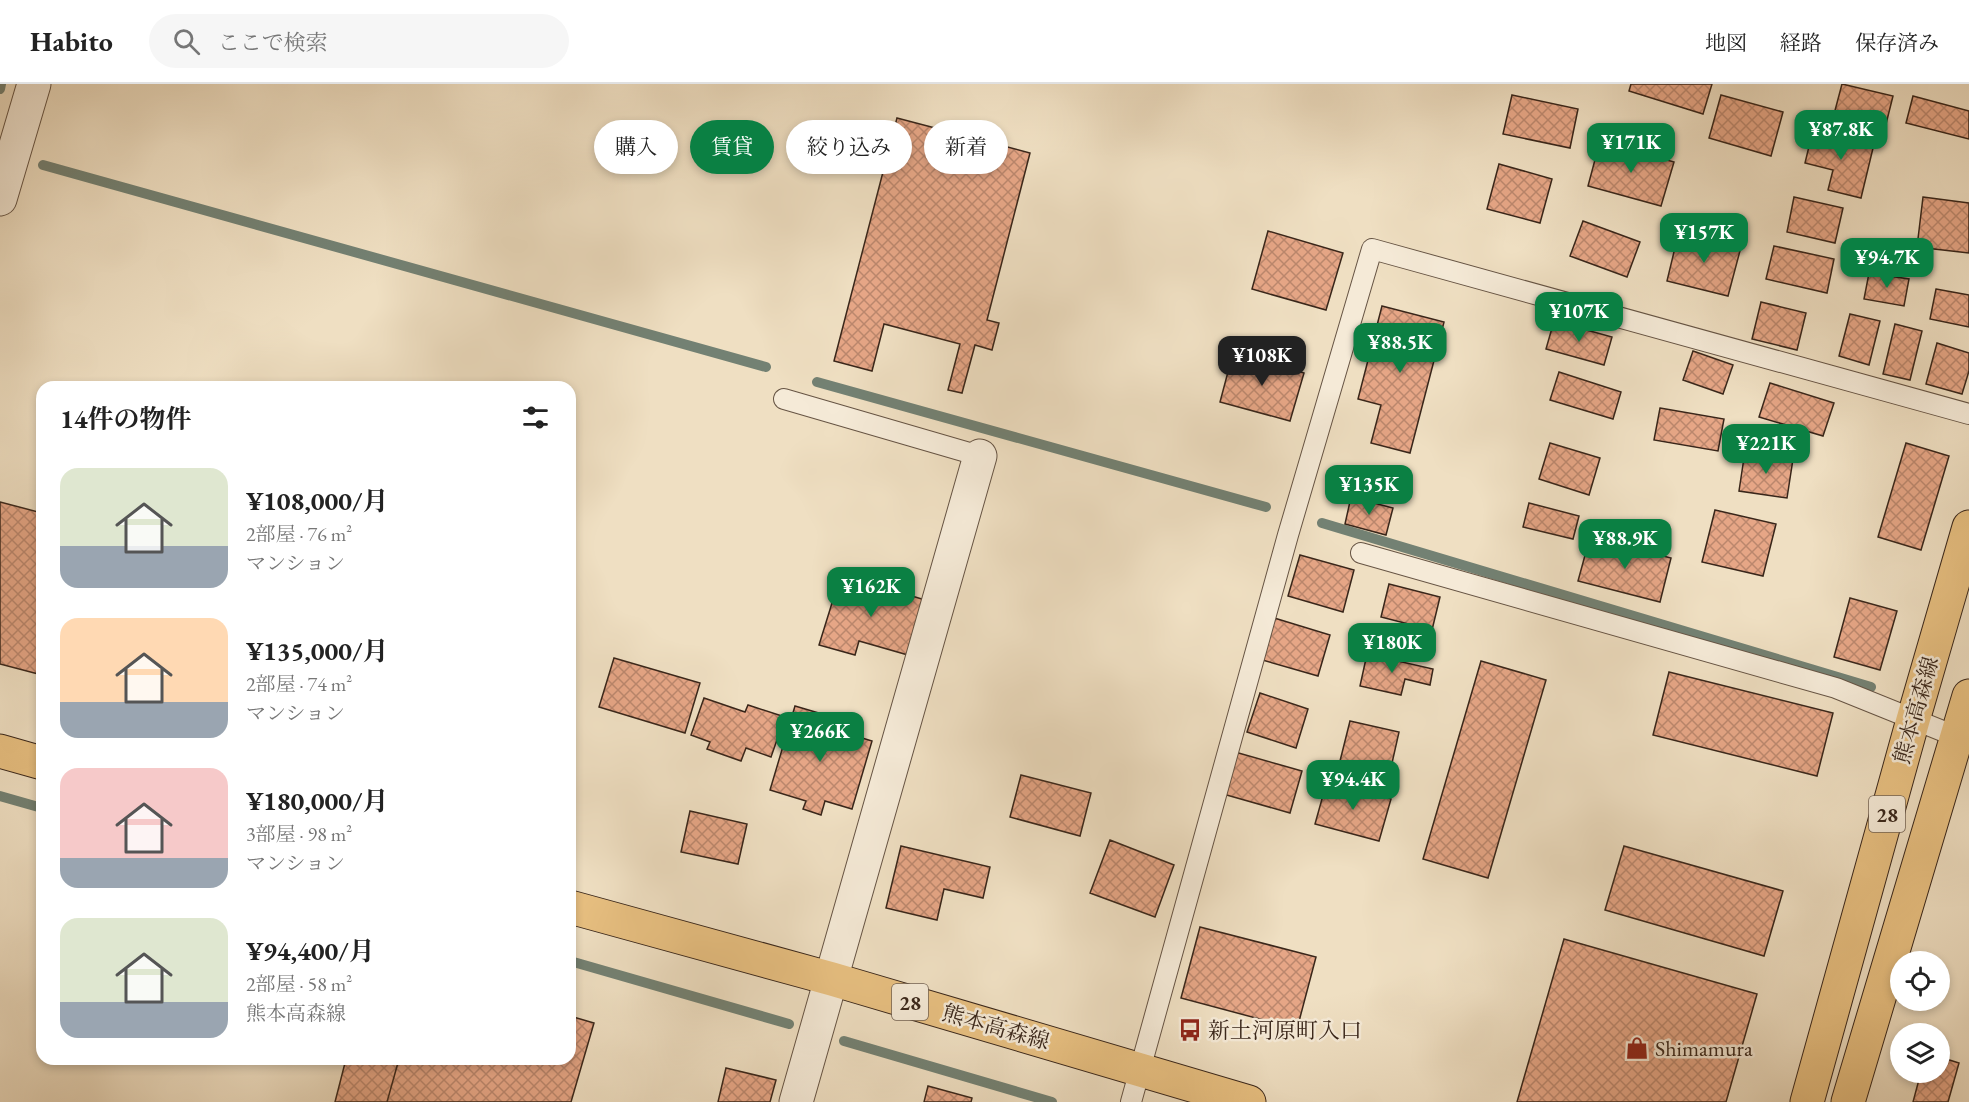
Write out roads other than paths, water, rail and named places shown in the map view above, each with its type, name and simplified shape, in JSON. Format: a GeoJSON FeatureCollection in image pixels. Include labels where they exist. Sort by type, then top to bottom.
{"type":"FeatureCollection","features":[{"type":"Feature","properties":{"kind":"main road","name":"熊本高森線"},"geometry":{"type":"LineString","coordinates":[[1807,1102],[1969,526]]}},
{"type":"Feature","properties":{"kind":"main road","name":"熊本高森線"},"geometry":{"type":"LineString","coordinates":[[1848,1102],[1963,740],[1969,696]]}},
{"type":"Feature","properties":{"kind":"main road"},"geometry":{"type":"LineString","coordinates":[[0,751],[36,761]]}},
{"type":"Feature","properties":{"kind":"main road","name":"熊本高森線"},"geometry":{"type":"LineString","coordinates":[[576,909],[832,979],[1249,1102]]}},
{"type":"Feature","properties":{"kind":"street"},"geometry":{"type":"LineString","coordinates":[[0,199],[34,84]]}},
{"type":"Feature","properties":{"kind":"street"},"geometry":{"type":"LineString","coordinates":[[796,1102],[980,456]]}},
{"type":"Feature","properties":{"kind":"lane"},"geometry":{"type":"LineString","coordinates":[[1131,1102],[1288,535],[1372,249],[1969,414]]}},
{"type":"Feature","properties":{"kind":"lane"},"geometry":{"type":"LineString","coordinates":[[784,399],[980,456]]}},
{"type":"Feature","properties":{"kind":"lane"},"geometry":{"type":"LineString","coordinates":[[1361,553],[1836,688],[1963,740]]}},
{"type":"Feature","properties":{"kind":"waterway"},"geometry":{"type":"LineString","coordinates":[[0,89],[1,84]]}},
{"type":"Feature","properties":{"kind":"waterway"},"geometry":{"type":"LineString","coordinates":[[43,165],[766,367]]}},
{"type":"Feature","properties":{"kind":"waterway"},"geometry":{"type":"LineString","coordinates":[[817,382],[1266,507]]}},
{"type":"Feature","properties":{"kind":"waterway"},"geometry":{"type":"LineString","coordinates":[[1322,523],[1871,687]]}},
{"type":"Feature","properties":{"kind":"waterway"},"geometry":{"type":"LineString","coordinates":[[0,796],[36,806]]}},
{"type":"Feature","properties":{"kind":"waterway"},"geometry":{"type":"LineString","coordinates":[[576,963],[789,1024]]}},
{"type":"Feature","properties":{"kind":"waterway"},"geometry":{"type":"LineString","coordinates":[[844,1041],[1052,1102]]}},
{"type":"Feature","properties":{"kind":"place","name":"新土河原町入口"},"geometry":{"type":"Point","coordinates":[1190,1030]}},
{"type":"Feature","properties":{"kind":"place","name":"Shimamura"},"geometry":{"type":"Point","coordinates":[1637,1048]}}]}
